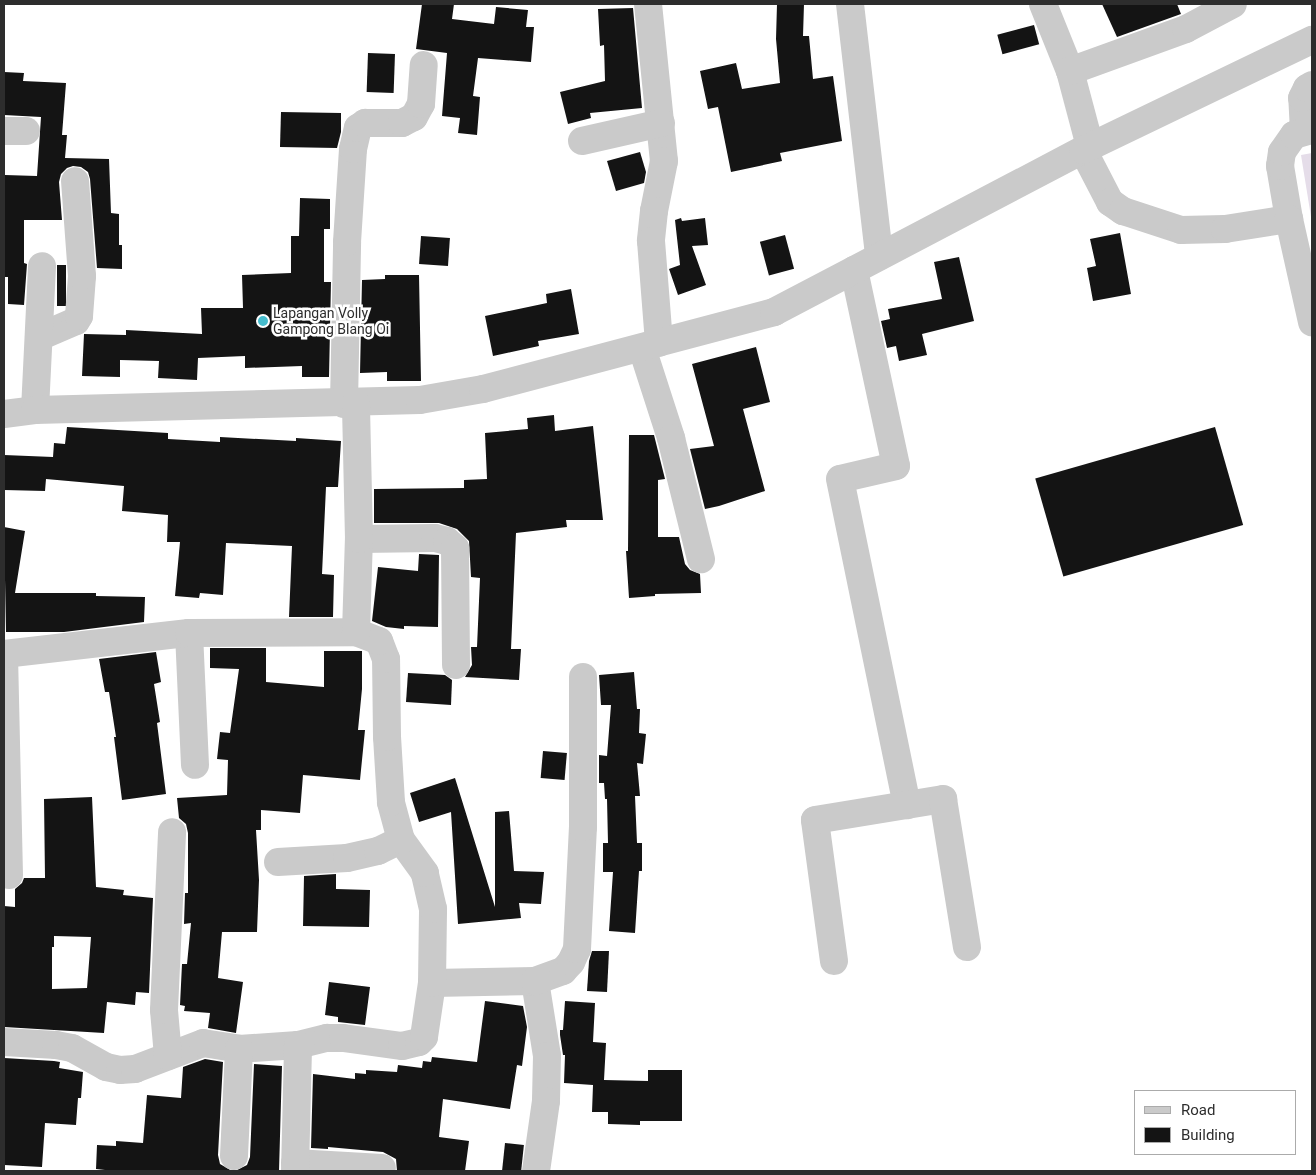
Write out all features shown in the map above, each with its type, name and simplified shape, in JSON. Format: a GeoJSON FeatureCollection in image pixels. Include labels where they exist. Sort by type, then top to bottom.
{"type":"FeatureCollection","features":[{"type":"Feature","properties":{"kind":"street"},"geometry":{"type":"LineString","coordinates":[[648,4],[664,161],[651,241],[651,346],[671,438],[701,559]]}},
{"type":"Feature","properties":{"kind":"street"},"geometry":{"type":"LineString","coordinates":[[850,4],[879,256]]}},
{"type":"Feature","properties":{"kind":"street"},"geometry":{"type":"LineString","coordinates":[[1043,4],[1070,71],[1086,148],[1110,202],[1123,211],[1181,230],[1191,231],[1225,229],[1288,219]]}},
{"type":"Feature","properties":{"kind":"street"},"geometry":{"type":"LineString","coordinates":[[1070,71],[1186,29],[1233,4]]}},
{"type":"Feature","properties":{"kind":"street"},"geometry":{"type":"LineString","coordinates":[[4,414],[35,410],[350,404],[420,400],[483,389],[774,312],[1086,148],[1312,40]]}},
{"type":"Feature","properties":{"kind":"street"},"geometry":{"type":"LineString","coordinates":[[356,632],[359,539],[350,404],[347,242],[353,149],[358,128],[365,123],[402,123],[414,117],[421,104],[424,65]]}},
{"type":"Feature","properties":{"kind":"street"},"geometry":{"type":"LineString","coordinates":[[1312,85],[1307,88],[1302,98],[1308,130],[1289,141],[1280,166],[1288,219],[1312,322]]}},
{"type":"Feature","properties":{"kind":"street"},"geometry":{"type":"LineString","coordinates":[[582,141],[661,123]]}},
{"type":"Feature","properties":{"kind":"street"},"geometry":{"type":"LineString","coordinates":[[39,337],[76,321],[79,316],[82,276],[75,181]]}},
{"type":"Feature","properties":{"kind":"street"},"geometry":{"type":"LineString","coordinates":[[35,410],[42,266]]}},
{"type":"Feature","properties":{"kind":"street"},"geometry":{"type":"LineString","coordinates":[[854,270],[896,466],[840,480],[907,805]]}},
{"type":"Feature","properties":{"kind":"street"},"geometry":{"type":"LineString","coordinates":[[359,539],[435,538],[447,541],[455,548],[456,665]]}},
{"type":"Feature","properties":{"kind":"street"},"geometry":{"type":"LineString","coordinates":[[4,1042],[56,1044],[72,1048],[106,1067],[120,1070],[135,1069],[203,1043],[239,1049],[298,1045],[327,1038],[402,1046],[419,1042],[427,1028],[432,983],[434,909],[425,873],[401,840],[391,802],[387,737],[386,659],[379,641],[356,632],[189,633],[4,654],[9,875]]}},
{"type":"Feature","properties":{"kind":"street"},"geometry":{"type":"LineString","coordinates":[[189,633],[196,765]]}},
{"type":"Feature","properties":{"kind":"street"},"geometry":{"type":"LineString","coordinates":[[432,983],[535,981],[563,970],[571,962],[578,949],[583,827],[583,677]]}},
{"type":"Feature","properties":{"kind":"street"},"geometry":{"type":"LineString","coordinates":[[834,961],[815,820],[943,799],[968,947]]}},
{"type":"Feature","properties":{"kind":"street"},"geometry":{"type":"LineString","coordinates":[[168,1056],[164,1010],[172,832]]}},
{"type":"Feature","properties":{"kind":"street"},"geometry":{"type":"LineString","coordinates":[[278,862],[347,858],[378,851],[401,840]]}},
{"type":"Feature","properties":{"kind":"street"},"geometry":{"type":"LineString","coordinates":[[535,981],[547,1056],[546,1101],[536,1171]]}},
{"type":"Feature","properties":{"kind":"street"},"geometry":{"type":"LineString","coordinates":[[298,1045],[295,1167],[382,1168]]}},
{"type":"Feature","properties":{"kind":"street"},"geometry":{"type":"LineString","coordinates":[[234,1156],[239,1049]]}},
{"type":"Feature","properties":{"kind":"shaded area"},"geometry":{"type":"Polygon","coordinates":[[[1312,153],[1312,223],[1301,155],[1312,153]]]}},
{"type":"Feature","properties":{"kind":"building"},"geometry":{"type":"Polygon","coordinates":[[[422,4],[454,4],[452,19],[494,24],[496,7],[528,10],[526,27],[534,27],[531,62],[478,58],[473,96],[480,97],[477,135],[458,133],[460,118],[442,116],[447,53],[416,49],[422,4]]]}},
{"type":"Feature","properties":{"kind":"building"},"geometry":{"type":"Polygon","coordinates":[[[777,4],[804,4],[803,36],[809,36],[813,79],[833,76],[842,141],[780,153],[782,161],[731,172],[718,107],[708,109],[700,71],[736,63],[742,89],[780,83],[776,39],[777,4]]]}},
{"type":"Feature","properties":{"kind":"building"},"geometry":{"type":"Polygon","coordinates":[[[1102,4],[1177,4],[1181,14],[1117,37],[1102,4]]]}},
{"type":"Feature","properties":{"kind":"building"},"geometry":{"type":"Polygon","coordinates":[[[633,8],[642,108],[590,113],[591,118],[568,124],[560,92],[605,81],[604,45],[600,46],[598,9],[633,8]]]}},
{"type":"Feature","properties":{"kind":"building"},"geometry":{"type":"Polygon","coordinates":[[[1034,25],[1039,44],[1002,54],[997,35],[1034,25]]]}},
{"type":"Feature","properties":{"kind":"building"},"geometry":{"type":"Polygon","coordinates":[[[368,53],[395,54],[394,93],[367,92],[368,53]]]}},
{"type":"Feature","properties":{"kind":"building"},"geometry":{"type":"Polygon","coordinates":[[[4,72],[24,73],[23,81],[66,83],[62,135],[67,135],[65,158],[109,159],[111,213],[119,214],[119,245],[122,245],[122,269],[97,268],[88,172],[81,167],[73,166],[67,168],[61,174],[59,182],[62,220],[24,220],[24,263],[27,264],[24,305],[8,304],[8,277],[4,277],[5,175],[37,176],[41,117],[4,115],[4,72]]]}},
{"type":"Feature","properties":{"kind":"building"},"geometry":{"type":"Polygon","coordinates":[[[281,112],[341,113],[341,132],[337,148],[280,147],[281,112]]]}},
{"type":"Feature","properties":{"kind":"building"},"geometry":{"type":"Polygon","coordinates":[[[640,152],[646,172],[644,183],[616,191],[607,161],[640,152]]]}},
{"type":"Feature","properties":{"kind":"building"},"geometry":{"type":"Polygon","coordinates":[[[300,198],[330,199],[330,229],[324,229],[324,282],[331,282],[329,377],[302,377],[302,366],[245,368],[245,356],[198,358],[197,380],[158,378],[159,361],[120,360],[120,377],[82,376],[84,334],[126,335],[126,330],[202,334],[201,308],[243,308],[242,275],[291,273],[291,236],[299,236],[300,198]]]}},
{"type":"Feature","properties":{"kind":"building"},"geometry":{"type":"Polygon","coordinates":[[[681,218],[682,221],[705,218],[708,245],[692,246],[706,285],[678,295],[669,269],[680,265],[675,220],[681,218]]]}},
{"type":"Feature","properties":{"kind":"building"},"geometry":{"type":"Polygon","coordinates":[[[1120,233],[1131,294],[1093,301],[1087,268],[1096,266],[1090,239],[1120,233]]]}},
{"type":"Feature","properties":{"kind":"building"},"geometry":{"type":"Polygon","coordinates":[[[785,235],[794,269],[769,276],[760,242],[785,235]]]}},
{"type":"Feature","properties":{"kind":"building"},"geometry":{"type":"Polygon","coordinates":[[[421,236],[450,238],[448,266],[419,264],[421,236]]]}},
{"type":"Feature","properties":{"kind":"building"},"geometry":{"type":"Polygon","coordinates":[[[959,257],[974,321],[922,334],[927,355],[899,361],[896,346],[887,348],[881,321],[890,319],[888,309],[942,299],[934,262],[959,257]]]}},
{"type":"Feature","properties":{"kind":"building"},"geometry":{"type":"Polygon","coordinates":[[[57,265],[66,265],[66,306],[57,306],[57,265]]]}},
{"type":"Feature","properties":{"kind":"building"},"geometry":{"type":"Polygon","coordinates":[[[385,275],[419,275],[421,381],[387,381],[387,372],[360,373],[362,280],[385,279],[385,275]]]}},
{"type":"Feature","properties":{"kind":"building"},"geometry":{"type":"Polygon","coordinates":[[[571,289],[579,334],[538,341],[539,346],[493,356],[485,316],[547,303],[546,294],[571,289]]]}},
{"type":"Feature","properties":{"kind":"building"},"geometry":{"type":"Polygon","coordinates":[[[756,347],[770,402],[743,409],[765,491],[705,509],[690,449],[714,446],[692,364],[756,347]]]}},
{"type":"Feature","properties":{"kind":"building"},"geometry":{"type":"Polygon","coordinates":[[[554,415],[555,431],[593,426],[603,520],[566,520],[567,527],[516,533],[511,649],[521,649],[519,680],[465,677],[472,665],[471,647],[477,647],[480,578],[471,577],[469,541],[457,529],[439,523],[374,523],[374,489],[464,488],[464,480],[487,479],[485,433],[528,429],[527,418],[554,415]]]}},
{"type":"Feature","properties":{"kind":"building"},"geometry":{"type":"Polygon","coordinates":[[[67,427],[168,433],[168,439],[220,442],[220,437],[296,441],[296,438],[341,441],[338,487],[326,487],[322,574],[334,575],[333,617],[289,617],[292,546],[226,543],[223,595],[200,593],[199,598],[175,596],[180,542],[167,542],[168,515],[122,511],[124,486],[46,479],[45,491],[4,490],[4,455],[53,457],[54,443],[65,444],[67,427]]]}},
{"type":"Feature","properties":{"kind":"building"},"geometry":{"type":"Polygon","coordinates":[[[1215,427],[1243,525],[1063,577],[1035,479],[1215,427]]]}},
{"type":"Feature","properties":{"kind":"building"},"geometry":{"type":"Polygon","coordinates":[[[629,435],[654,435],[665,479],[658,480],[658,537],[679,537],[685,564],[690,570],[700,574],[701,593],[655,594],[655,596],[629,598],[626,551],[628,551],[629,435]]]}},
{"type":"Feature","properties":{"kind":"building"},"geometry":{"type":"Polygon","coordinates":[[[4,527],[25,531],[15,593],[96,593],[96,596],[145,597],[144,622],[64,632],[6,632],[4,527]]]}},
{"type":"Feature","properties":{"kind":"building"},"geometry":{"type":"Polygon","coordinates":[[[419,554],[439,555],[438,627],[404,626],[404,629],[386,627],[372,621],[378,567],[418,571],[419,554]]]}},
{"type":"Feature","properties":{"kind":"building"},"geometry":{"type":"Polygon","coordinates":[[[210,648],[266,648],[266,682],[324,687],[324,651],[362,651],[362,689],[358,730],[365,730],[360,780],[303,775],[300,813],[261,810],[261,830],[256,830],[259,880],[257,932],[222,932],[218,978],[243,982],[236,1033],[208,1028],[210,1013],[184,1011],[185,1006],[180,1005],[182,964],[187,964],[191,923],[184,924],[185,893],[188,893],[188,833],[186,824],[179,818],[177,798],[227,795],[228,760],[217,759],[220,732],[230,733],[239,669],[210,668],[210,648]]]}},
{"type":"Feature","properties":{"kind":"building"},"geometry":{"type":"Polygon","coordinates":[[[156,652],[161,682],[154,684],[160,722],[157,723],[166,794],[122,800],[114,737],[116,737],[109,692],[105,692],[99,659],[156,652]]]}},
{"type":"Feature","properties":{"kind":"building"},"geometry":{"type":"Polygon","coordinates":[[[634,672],[637,709],[640,709],[639,733],[646,734],[643,764],[637,763],[640,796],[635,796],[637,843],[642,843],[642,871],[639,871],[635,933],[609,931],[613,872],[603,872],[603,843],[608,843],[607,799],[605,799],[604,783],[599,783],[599,755],[607,756],[611,705],[601,705],[599,675],[634,672]]]}},
{"type":"Feature","properties":{"kind":"building"},"geometry":{"type":"Polygon","coordinates":[[[408,673],[445,675],[452,680],[451,705],[406,702],[408,673]]]}},
{"type":"Feature","properties":{"kind":"building"},"geometry":{"type":"Polygon","coordinates":[[[543,751],[567,753],[565,780],[541,778],[543,751]]]}},
{"type":"Feature","properties":{"kind":"building"},"geometry":{"type":"Polygon","coordinates":[[[455,778],[495,907],[495,812],[509,811],[514,871],[544,872],[541,904],[519,903],[521,918],[458,924],[451,812],[419,822],[410,793],[455,778]]]}},
{"type":"Feature","properties":{"kind":"building"},"geometry":{"type":"Polygon","coordinates":[[[92,797],[96,887],[124,890],[123,895],[153,898],[149,993],[136,992],[135,1005],[107,1002],[104,1033],[4,1027],[4,906],[15,907],[15,889],[22,883],[24,878],[45,878],[44,799],[92,797]],[[54,936],[54,947],[52,947],[52,989],[87,988],[91,937],[54,936]]]}},
{"type":"Feature","properties":{"kind":"building"},"geometry":{"type":"Polygon","coordinates":[[[336,874],[336,889],[370,890],[369,927],[303,926],[304,876],[336,874]]]}},
{"type":"Feature","properties":{"kind":"building"},"geometry":{"type":"Polygon","coordinates":[[[592,951],[609,951],[607,992],[587,991],[589,961],[592,951]]]}},
{"type":"Feature","properties":{"kind":"building"},"geometry":{"type":"Polygon","coordinates":[[[329,982],[370,987],[365,1025],[338,1022],[338,1017],[325,1015],[329,982]]]}},
{"type":"Feature","properties":{"kind":"building"},"geometry":{"type":"Polygon","coordinates":[[[485,1001],[523,1006],[527,1027],[522,1066],[517,1065],[510,1109],[443,1099],[439,1137],[469,1141],[465,1171],[397,1171],[396,1159],[383,1152],[328,1147],[328,1149],[311,1148],[313,1074],[355,1079],[355,1073],[366,1074],[366,1070],[397,1072],[398,1065],[422,1068],[423,1061],[431,1062],[432,1057],[477,1062],[485,1001]]]}},
{"type":"Feature","properties":{"kind":"building"},"geometry":{"type":"Polygon","coordinates":[[[565,1001],[595,1003],[593,1042],[606,1043],[604,1080],[648,1081],[648,1070],[682,1070],[682,1121],[640,1121],[640,1125],[608,1124],[608,1112],[592,1112],[593,1085],[564,1083],[565,1055],[563,1055],[560,1030],[563,1030],[565,1001]]]}},
{"type":"Feature","properties":{"kind":"building"},"geometry":{"type":"Polygon","coordinates":[[[4,1058],[60,1062],[59,1068],[83,1072],[81,1098],[78,1098],[76,1125],[45,1123],[42,1167],[4,1165],[4,1058]]]}},
{"type":"Feature","properties":{"kind":"building"},"geometry":{"type":"Polygon","coordinates":[[[205,1059],[223,1062],[218,1155],[220,1164],[232,1171],[114,1171],[96,1169],[97,1145],[116,1146],[116,1141],[143,1143],[147,1095],[181,1098],[183,1067],[205,1059]]]}},
{"type":"Feature","properties":{"kind":"building"},"geometry":{"type":"Polygon","coordinates":[[[254,1064],[282,1066],[279,1171],[235,1171],[247,1165],[250,1157],[254,1064]]]}},
{"type":"Feature","properties":{"kind":"building"},"geometry":{"type":"Polygon","coordinates":[[[505,1143],[524,1145],[521,1171],[502,1171],[505,1143]]]}},
{"type":"Feature","properties":{"kind":"place","name":"Lapangan Volly Gampong Blang Oi"},"geometry":{"type":"Point","coordinates":[263,321]}}]}
